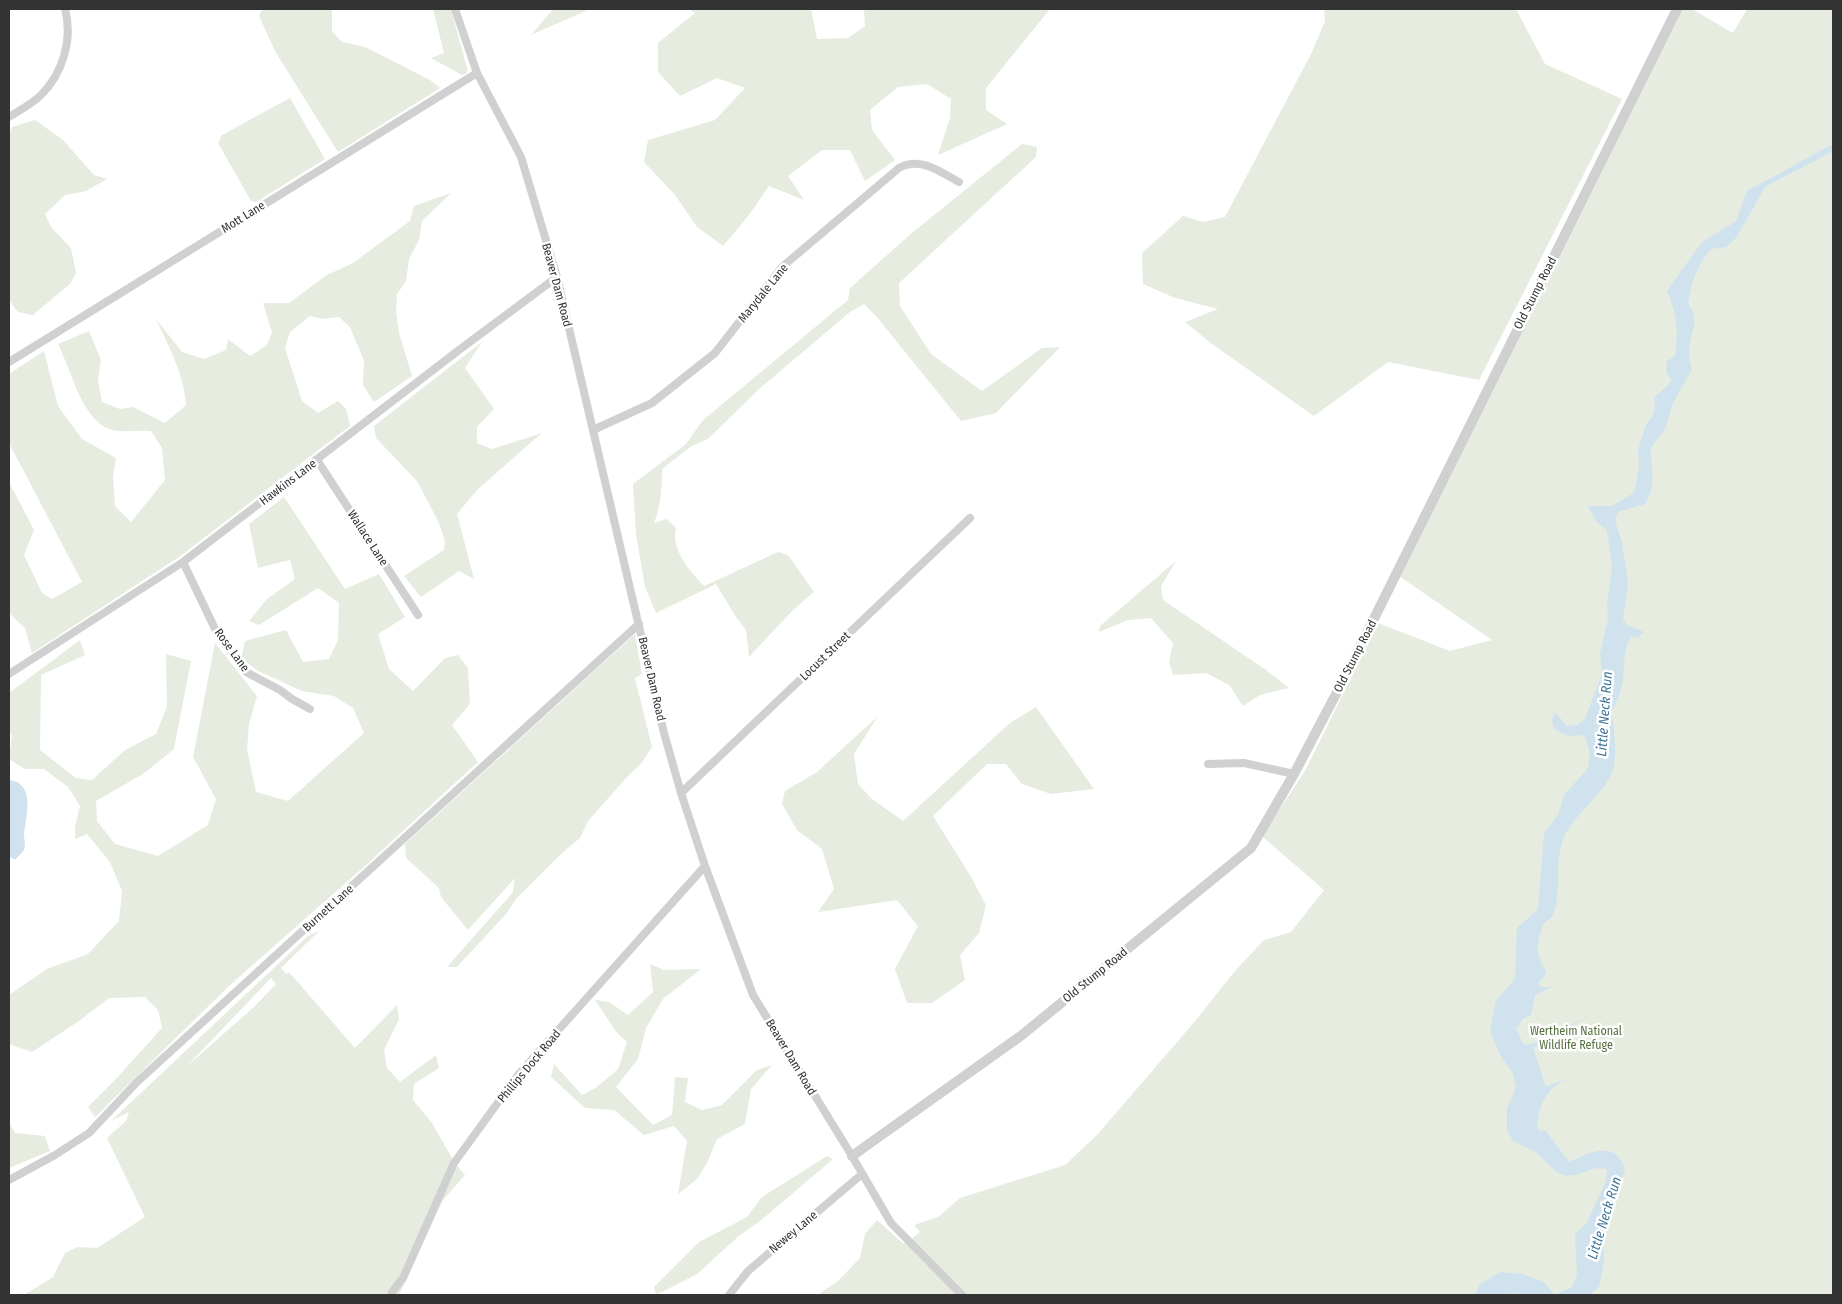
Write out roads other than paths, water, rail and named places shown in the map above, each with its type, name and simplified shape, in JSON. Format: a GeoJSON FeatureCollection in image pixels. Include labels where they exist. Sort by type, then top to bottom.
{"type":"FeatureCollection","features":[{"type":"Feature","properties":{"kind":"street"},"geometry":{"type":"LineString","coordinates":[[9,117],[42,94],[57,72],[64,58],[68,40],[68,19],[65,9]]}},
{"type":"Feature","properties":{"kind":"street","name":"Beaver Dam Road"},"geometry":{"type":"LineString","coordinates":[[455,9],[478,73],[521,157],[557,277],[640,624],[664,733],[705,866],[754,994],[891,1223],[962,1295]]}},
{"type":"Feature","properties":{"kind":"street","name":"Old Stump Road"},"geometry":{"type":"LineString","coordinates":[[852,1156],[1022,1035],[1251,848],[1294,774],[1346,675],[1676,9]]}},
{"type":"Feature","properties":{"kind":"street","name":"Mott Lane"},"geometry":{"type":"LineString","coordinates":[[9,362],[478,73]]}},
{"type":"Feature","properties":{"kind":"street","name":"Marydale Lane"},"geometry":{"type":"LineString","coordinates":[[593,430],[652,403],[716,352],[782,267],[899,168],[914,162],[924,164],[959,182]]}},
{"type":"Feature","properties":{"kind":"street","name":"Hawkins Lane"},"geometry":{"type":"LineString","coordinates":[[9,674],[183,562],[557,277]]}},
{"type":"Feature","properties":{"kind":"street","name":"Wallace Lane"},"geometry":{"type":"LineString","coordinates":[[318,460],[418,616]]}},
{"type":"Feature","properties":{"kind":"street","name":"Locust Street"},"geometry":{"type":"LineString","coordinates":[[681,793],[970,518]]}},
{"type":"Feature","properties":{"kind":"street","name":"Rose Lane"},"geometry":{"type":"LineString","coordinates":[[183,562],[217,633],[246,672],[310,709]]}},
{"type":"Feature","properties":{"kind":"street","name":"Burnett Lane"},"geometry":{"type":"LineString","coordinates":[[9,1180],[55,1155],[89,1133],[137,1082],[640,624]]}},
{"type":"Feature","properties":{"kind":"street"},"geometry":{"type":"LineString","coordinates":[[1208,764],[1244,763],[1294,774]]}},
{"type":"Feature","properties":{"kind":"street","name":"Phillips Dock Road"},"geometry":{"type":"LineString","coordinates":[[392,1292],[403,1278],[454,1164],[518,1075],[705,866]]}},
{"type":"Feature","properties":{"kind":"street","name":"Newey Lane"},"geometry":{"type":"LineString","coordinates":[[729,1295],[748,1271],[862,1174]]}},
{"type":"Feature","properties":{"kind":"water","name":"Little Neck Run"},"geometry":{"type":"Polygon","coordinates":[[[1833,144],[1833,151],[1765,187],[1736,238],[1726,247],[1711,249],[1698,268],[1688,304],[1694,315],[1689,352],[1692,369],[1673,403],[1665,429],[1650,449],[1652,484],[1645,504],[1618,512],[1615,521],[1622,542],[1628,583],[1623,619],[1627,625],[1644,632],[1638,638],[1631,636],[1625,651],[1622,687],[1611,712],[1615,753],[1611,774],[1599,792],[1569,828],[1561,846],[1556,904],[1553,915],[1543,926],[1538,944],[1542,966],[1546,971],[1545,976],[1539,982],[1540,987],[1552,987],[1535,995],[1531,1015],[1523,1019],[1516,1029],[1524,1045],[1532,1044],[1586,1017],[1533,1048],[1546,1087],[1574,1078],[1557,1085],[1547,1095],[1539,1113],[1538,1130],[1546,1131],[1569,1162],[1595,1152],[1609,1151],[1620,1159],[1625,1170],[1603,1244],[1604,1260],[1599,1287],[1589,1295],[1555,1295],[1572,1287],[1577,1275],[1575,1234],[1586,1224],[1606,1181],[1607,1169],[1596,1168],[1566,1176],[1555,1171],[1536,1152],[1513,1141],[1507,1130],[1507,1108],[1516,1088],[1513,1074],[1500,1055],[1490,1031],[1496,1000],[1515,979],[1517,928],[1538,909],[1544,833],[1558,815],[1564,795],[1588,768],[1590,755],[1586,738],[1580,735],[1568,736],[1554,729],[1552,720],[1555,712],[1567,726],[1577,725],[1585,719],[1602,674],[1600,654],[1608,619],[1607,604],[1612,567],[1607,530],[1596,521],[1588,506],[1612,506],[1634,493],[1639,467],[1638,450],[1646,425],[1655,410],[1654,398],[1672,381],[1666,372],[1667,361],[1675,356],[1677,331],[1673,307],[1667,291],[1702,242],[1736,221],[1747,191],[1833,144]]]}},
{"type":"Feature","properties":{"kind":"water"},"geometry":{"type":"Polygon","coordinates":[[[9,780],[17,782],[23,787],[27,801],[24,834],[25,848],[16,859],[9,856],[9,780]]]}},
{"type":"Feature","properties":{"kind":"water"},"geometry":{"type":"Polygon","coordinates":[[[1500,1272],[1523,1274],[1544,1282],[1555,1295],[1522,1295],[1513,1293],[1475,1295],[1480,1284],[1500,1272]]]}},
{"type":"Feature","properties":{"kind":"park label","name":"Wertheim National Wildlife Refuge"},"geometry":{"type":"Point","coordinates":[1576,1038]}}]}
